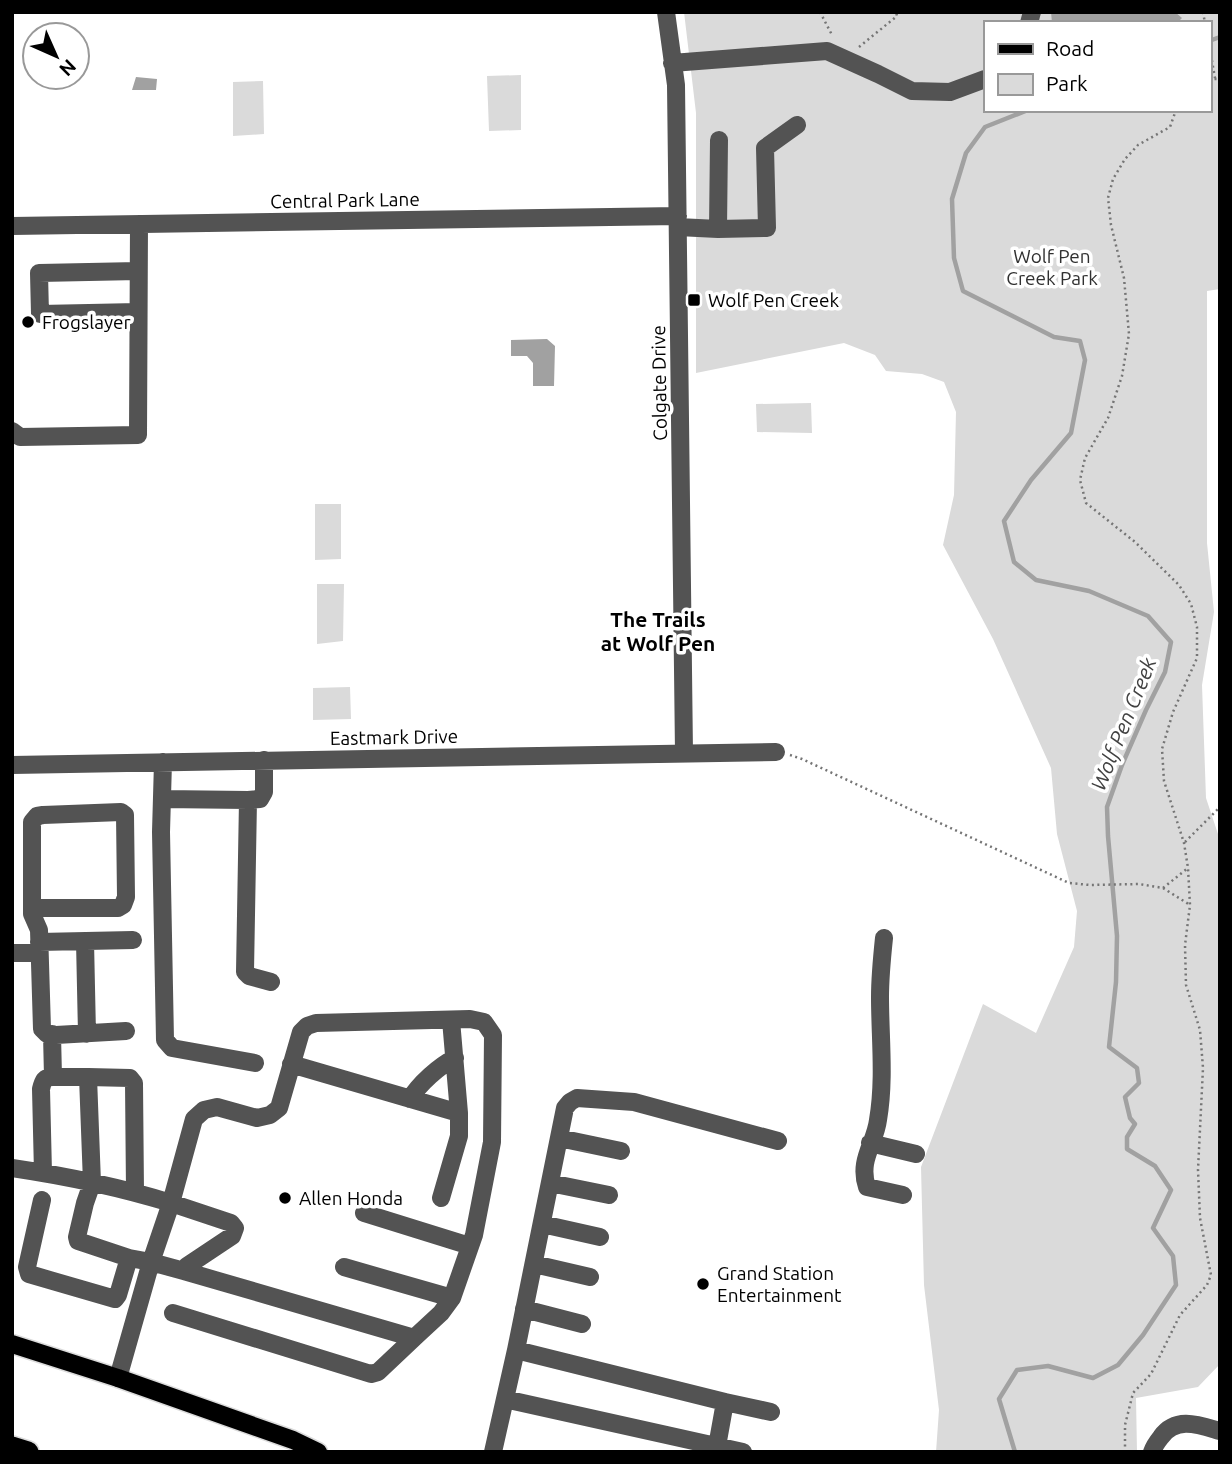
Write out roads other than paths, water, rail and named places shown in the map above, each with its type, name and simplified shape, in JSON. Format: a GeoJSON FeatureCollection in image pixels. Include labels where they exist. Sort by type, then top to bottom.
{"type":"FeatureCollection","features":[{"type":"Feature","properties":{"kind":"highway"},"geometry":{"type":"LineString","coordinates":[[12,1447],[28,1452]]}},
{"type":"Feature","properties":{"kind":"main road"},"geometry":{"type":"LineString","coordinates":[[12,1344],[118,1378],[293,1440],[318,1452]]}},
{"type":"Feature","properties":{"kind":"street","name":"Colgate Drive"},"geometry":{"type":"LineString","coordinates":[[666,12],[676,85],[684,754]]}},
{"type":"Feature","properties":{"kind":"street"},"geometry":{"type":"LineString","coordinates":[[672,63],[827,51],[912,91],[950,92],[984,79]]}},
{"type":"Feature","properties":{"kind":"street","name":"Central Park Lane"},"geometry":{"type":"LineString","coordinates":[[12,226],[678,222],[718,229],[767,228],[765,148],[797,125]]}},
{"type":"Feature","properties":{"kind":"street"},"geometry":{"type":"LineString","coordinates":[[718,229],[719,140]]}},
{"type":"Feature","properties":{"kind":"street"},"geometry":{"type":"LineString","coordinates":[[15,437],[138,435],[138,224]]}},
{"type":"Feature","properties":{"kind":"street"},"geometry":{"type":"LineString","coordinates":[[138,271],[39,274],[40,314],[138,312]]}},
{"type":"Feature","properties":{"kind":"street","name":"Eastmark Drive"},"geometry":{"type":"LineString","coordinates":[[12,765],[776,751]]}},
{"type":"Feature","properties":{"kind":"street"},"geometry":{"type":"LineString","coordinates":[[162,799],[260,799],[264,792],[264,760]]}},
{"type":"Feature","properties":{"kind":"street"},"geometry":{"type":"LineString","coordinates":[[163,762],[161,832],[165,1040],[172,1048],[255,1063]]}},
{"type":"Feature","properties":{"kind":"street"},"geometry":{"type":"LineString","coordinates":[[248,800],[245,972],[249,976],[271,982]]}},
{"type":"Feature","properties":{"kind":"street"},"geometry":{"type":"LineString","coordinates":[[33,908],[118,908],[123,905],[126,897],[125,815],[121,812],[37,816],[32,822],[32,915],[39,930],[42,1029],[47,1034],[126,1031]]}},
{"type":"Feature","properties":{"kind":"street"},"geometry":{"type":"LineString","coordinates":[[884,938],[880,995],[882,1069],[878,1122],[866,1155],[863,1176],[867,1187],[904,1195]]}},
{"type":"Feature","properties":{"kind":"street"},"geometry":{"type":"LineString","coordinates":[[12,953],[85,941],[133,940]]}},
{"type":"Feature","properties":{"kind":"street"},"geometry":{"type":"LineString","coordinates":[[85,941],[87,1034]]}},
{"type":"Feature","properties":{"kind":"street"},"geometry":{"type":"LineString","coordinates":[[118,1378],[194,1119],[204,1110],[217,1107],[257,1118],[270,1115],[279,1108],[301,1032],[307,1026],[316,1023],[471,1019],[484,1022],[494,1035],[492,1142],[474,1235],[452,1298],[440,1313],[378,1372],[371,1374],[173,1313]]}},
{"type":"Feature","properties":{"kind":"street"},"geometry":{"type":"LineString","coordinates":[[441,1198],[459,1136],[452,1020]]}},
{"type":"Feature","properties":{"kind":"street"},"geometry":{"type":"LineString","coordinates":[[52,1034],[53,1077]]}},
{"type":"Feature","properties":{"kind":"street"},"geometry":{"type":"LineString","coordinates":[[410,1099],[430,1077],[455,1058]]}},
{"type":"Feature","properties":{"kind":"street"},"geometry":{"type":"LineString","coordinates":[[291,1063],[459,1113]]}},
{"type":"Feature","properties":{"kind":"street"},"geometry":{"type":"LineString","coordinates":[[43,1173],[43,1081],[47,1077],[131,1078],[134,1083],[135,1192]]}},
{"type":"Feature","properties":{"kind":"street"},"geometry":{"type":"LineString","coordinates":[[88,1077],[92,1183],[85,1203],[78,1241],[129,1258],[184,1271],[414,1338]]}},
{"type":"Feature","properties":{"kind":"street"},"geometry":{"type":"LineString","coordinates":[[493,1452],[565,1108],[570,1102],[577,1098],[634,1102],[778,1141]]}},
{"type":"Feature","properties":{"kind":"street"},"geometry":{"type":"LineString","coordinates":[[559,1138],[621,1151]]}},
{"type":"Feature","properties":{"kind":"street"},"geometry":{"type":"LineString","coordinates":[[870,1143],[916,1154]]}},
{"type":"Feature","properties":{"kind":"street"},"geometry":{"type":"LineString","coordinates":[[12,1168],[135,1192],[231,1223],[235,1228],[232,1236],[187,1266],[184,1271]]}},
{"type":"Feature","properties":{"kind":"street"},"geometry":{"type":"LineString","coordinates":[[550,1183],[609,1195]]}},
{"type":"Feature","properties":{"kind":"street"},"geometry":{"type":"LineString","coordinates":[[42,1200],[27,1267],[29,1274],[115,1299],[129,1258]]}},
{"type":"Feature","properties":{"kind":"street"},"geometry":{"type":"LineString","coordinates":[[364,1213],[470,1246]]}},
{"type":"Feature","properties":{"kind":"street"},"geometry":{"type":"LineString","coordinates":[[542,1224],[600,1237]]}},
{"type":"Feature","properties":{"kind":"street"},"geometry":{"type":"LineString","coordinates":[[534,1264],[590,1277]]}},
{"type":"Feature","properties":{"kind":"street"},"geometry":{"type":"LineString","coordinates":[[344,1267],[452,1298]]}},
{"type":"Feature","properties":{"kind":"street"},"geometry":{"type":"LineString","coordinates":[[524,1309],[582,1324]]}},
{"type":"Feature","properties":{"kind":"street"},"geometry":{"type":"LineString","coordinates":[[516,1350],[771,1412]]}},
{"type":"Feature","properties":{"kind":"street"},"geometry":{"type":"LineString","coordinates":[[505,1399],[717,1449],[743,1452]]}},
{"type":"Feature","properties":{"kind":"street"},"geometry":{"type":"LineString","coordinates":[[717,1449],[725,1402]]}},
{"type":"Feature","properties":{"kind":"street"},"geometry":{"type":"LineString","coordinates":[[1152,1452],[1165,1432],[1178,1424],[1194,1423],[1220,1431]]}},
{"type":"Feature","properties":{"kind":"waterway","name":"Wolf Pen Creek"},"geometry":{"type":"LineString","coordinates":[[1211,40],[1220,37]]}},
{"type":"Feature","properties":{"kind":"waterway","name":"Wolf Pen Creek"},"geometry":{"type":"LineString","coordinates":[[1015,1452],[999,1399],[1017,1370],[1048,1366],[1093,1378],[1118,1365],[1143,1335],[1176,1285],[1173,1256],[1153,1228],[1171,1190],[1155,1166],[1127,1149],[1127,1137],[1135,1124],[1130,1118],[1125,1097],[1139,1083],[1137,1068],[1109,1047],[1116,982],[1117,936],[1107,807],[1122,765],[1165,672],[1171,642],[1148,616],[1089,591],[1036,580],[1014,562],[1004,521],[1031,480],[1071,433],[1085,360],[1080,341],[1054,337],[963,291],[954,258],[952,199],[966,153],[985,127],[1023,112]]}},
{"type":"Feature","properties":{"kind":"place","name":"Wolf Pen Creek"},"geometry":{"type":"Point","coordinates":[694,300]}},
{"type":"Feature","properties":{"kind":"place","name":"Frogslayer"},"geometry":{"type":"Point","coordinates":[28,322]}},
{"type":"Feature","properties":{"kind":"place","name":"Allen Honda"},"geometry":{"type":"Point","coordinates":[285,1198]}},
{"type":"Feature","properties":{"kind":"place","name":"Grand Station Entertainment"},"geometry":{"type":"Point","coordinates":[703,1284]}},
{"type":"Feature","properties":{"kind":"district","name":"The Trails at Wolf Pen"},"geometry":{"type":"Point","coordinates":[658,632]}},
{"type":"Feature","properties":{"kind":"park label","name":"Wolf Pen Creek Park"},"geometry":{"type":"Point","coordinates":[1052,267]}}]}
